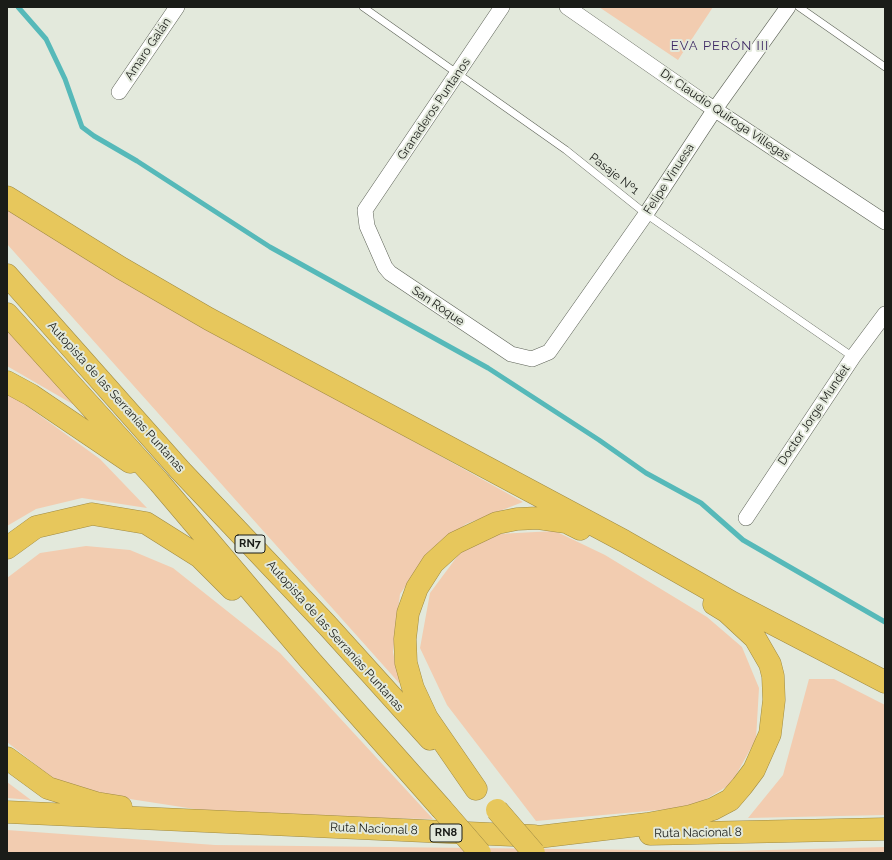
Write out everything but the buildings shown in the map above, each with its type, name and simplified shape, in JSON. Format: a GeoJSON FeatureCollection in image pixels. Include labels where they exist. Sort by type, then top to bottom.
{"type":"FeatureCollection","features":[{"type":"Feature","properties":{"kind":"highway"},"geometry":{"type":"LineString","coordinates":[[7,197],[121,268],[209,319],[624,541],[733,603],[885,682]]}},
{"type":"Feature","properties":{"kind":"highway","name":"Autopista de las Serranías Puntanas"},"geometry":{"type":"LineString","coordinates":[[7,275],[180,470],[327,624],[476,789],[536,845]]}},
{"type":"Feature","properties":{"kind":"highway","name":"Autopista de las Serranías Puntanas"},"geometry":{"type":"LineString","coordinates":[[7,314],[160,482],[309,659],[480,853]]}},
{"type":"Feature","properties":{"kind":"highway"},"geometry":{"type":"LineString","coordinates":[[7,382],[31,395],[160,482]]}},
{"type":"Feature","properties":{"kind":"highway"},"geometry":{"type":"LineString","coordinates":[[7,548],[36,527],[92,514],[146,523],[200,557],[309,659]]}},
{"type":"Feature","properties":{"kind":"highway"},"geometry":{"type":"LineString","coordinates":[[476,789],[427,718],[413,688],[406,663],[405,639],[408,613],[417,588],[433,563],[455,543],[497,523],[517,519],[538,518],[566,522],[605,541],[727,612],[755,638],[770,664],[773,676],[774,700],[770,734],[754,770],[730,800],[713,809],[691,816],[536,845]]}},
{"type":"Feature","properties":{"kind":"highway"},"geometry":{"type":"LineString","coordinates":[[7,758],[48,788],[96,803],[227,823]]}},
{"type":"Feature","properties":{"kind":"highway","name":"Ruta Nacional 8"},"geometry":{"type":"LineString","coordinates":[[7,812],[227,823],[536,845],[885,829]]}},
{"type":"Feature","properties":{"kind":"street","name":"Amaro Galán"},"geometry":{"type":"LineString","coordinates":[[119,92],[177,7]]}},
{"type":"Feature","properties":{"kind":"street","name":"Granaderos Puntanos"},"geometry":{"type":"LineString","coordinates":[[365,210],[502,7]]}},
{"type":"Feature","properties":{"kind":"street","name":"Dr. Claudio Quiroga Villegas"},"geometry":{"type":"LineString","coordinates":[[567,7],[715,109],[885,222]]}},
{"type":"Feature","properties":{"kind":"street","name":"Felipe Vinuesa"},"geometry":{"type":"LineString","coordinates":[[549,352],[646,214],[715,109],[788,7]]}},
{"type":"Feature","properties":{"kind":"street","name":"San Roque"},"geometry":{"type":"LineString","coordinates":[[365,210],[367,226],[385,267],[390,273],[511,354],[532,359],[549,352]]}},
{"type":"Feature","properties":{"kind":"street","name":"Doctor Jorge Mundet"},"geometry":{"type":"LineString","coordinates":[[746,518],[853,357],[885,314]]}},
{"type":"Feature","properties":{"kind":"lane","name":"Pasaje Nº1"},"geometry":{"type":"LineString","coordinates":[[363,7],[566,150],[646,214],[853,357]]}},
{"type":"Feature","properties":{"kind":"lane"},"geometry":{"type":"LineString","coordinates":[[799,7],[885,67]]}},
{"type":"Feature","properties":{"kind":"shaded area"},"geometry":{"type":"Polygon","coordinates":[[[599,7],[713,7],[678,60],[599,7]]]}},
{"type":"Feature","properties":{"kind":"shaded area"},"geometry":{"type":"Polygon","coordinates":[[[7,208],[86,259],[523,502],[466,524],[432,550],[400,594],[393,652],[400,684],[7,244],[7,208]]]}},
{"type":"Feature","properties":{"kind":"shaded area"},"geometry":{"type":"Polygon","coordinates":[[[7,329],[76,406],[7,366],[7,329]]]}},
{"type":"Feature","properties":{"kind":"shaded area"},"geometry":{"type":"Polygon","coordinates":[[[7,393],[100,459],[147,508],[82,498],[36,509],[7,526],[7,393]]]}},
{"type":"Feature","properties":{"kind":"shaded area"},"geometry":{"type":"Polygon","coordinates":[[[555,531],[605,555],[707,617],[742,647],[759,688],[756,739],[731,784],[693,807],[536,821],[447,705],[420,648],[430,593],[462,550],[497,534],[555,531]]]}},
{"type":"Feature","properties":{"kind":"shaded area"},"geometry":{"type":"Polygon","coordinates":[[[86,546],[130,550],[173,568],[280,653],[433,819],[240,816],[104,795],[55,780],[7,742],[7,578],[40,553],[86,546]]]}},
{"type":"Feature","properties":{"kind":"shaded area"},"geometry":{"type":"Polygon","coordinates":[[[809,679],[834,679],[885,705],[885,815],[748,818],[783,775],[809,679]]]}},
{"type":"Feature","properties":{"kind":"shaded area"},"geometry":{"type":"Polygon","coordinates":[[[7,782],[31,800],[7,798],[7,782]]]}},
{"type":"Feature","properties":{"kind":"shaded area"},"geometry":{"type":"Polygon","coordinates":[[[7,830],[215,845],[731,851],[885,847],[885,853],[7,853],[7,830]]]}},
{"type":"Feature","properties":{"kind":"waterway"},"geometry":{"type":"LineString","coordinates":[[18,7],[46,39],[65,79],[82,127],[94,136],[137,161],[270,247],[488,368],[599,440],[646,473],[701,503],[743,540],[885,622]]}},
{"type":"Feature","properties":{"kind":"district","name":"EVA PERÓN III"},"geometry":{"type":"Point","coordinates":[720,46]}}]}
